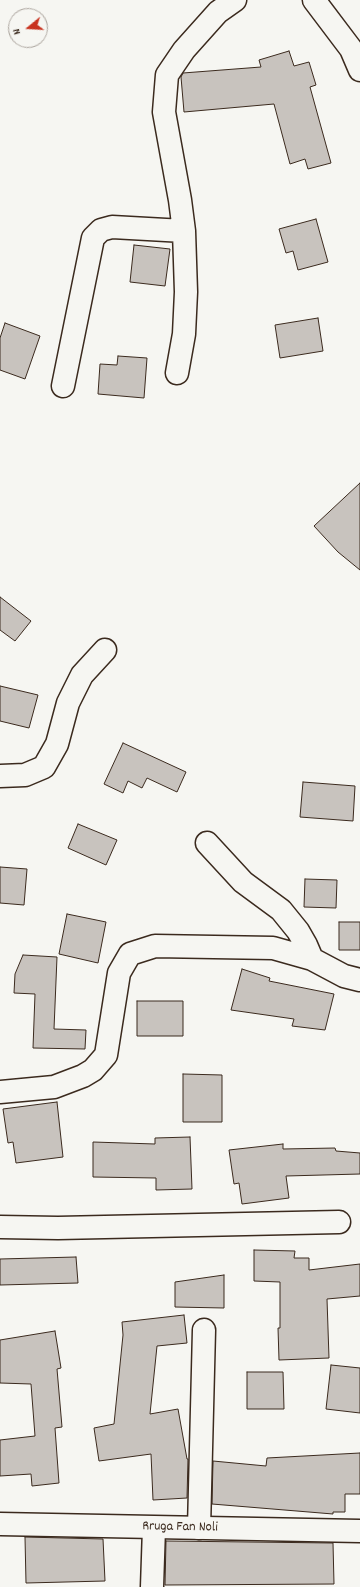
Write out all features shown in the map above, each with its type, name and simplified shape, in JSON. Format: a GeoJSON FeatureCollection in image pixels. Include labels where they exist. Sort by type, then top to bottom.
{"type":"FeatureCollection","features":[{"type":"Feature","properties":{"kind":"street"},"geometry":{"type":"LineString","coordinates":[[177,373],[184,334],[186,292],[184,231],[164,112],[167,75],[184,50],[213,17],[234,0]]}},
{"type":"Feature","properties":{"kind":"street"},"geometry":{"type":"LineString","coordinates":[[314,0],[351,49],[360,70]]}},
{"type":"Feature","properties":{"kind":"street"},"geometry":{"type":"LineString","coordinates":[[63,386],[93,238],[101,230],[112,227],[184,231]]}},
{"type":"Feature","properties":{"kind":"street"},"geometry":{"type":"LineString","coordinates":[[0,776],[25,775],[44,767],[57,744],[68,703],[82,675],[105,650]]}},
{"type":"Feature","properties":{"kind":"street"},"geometry":{"type":"LineString","coordinates":[[207,843],[243,882],[281,910],[298,931],[312,959]]}},
{"type":"Feature","properties":{"kind":"street"},"geometry":{"type":"LineString","coordinates":[[0,1092],[54,1087],[83,1076],[93,1070],[106,1055],[119,973],[130,954],[155,946],[273,948],[312,959],[344,976],[360,980]]}},
{"type":"Feature","properties":{"kind":"street"},"geometry":{"type":"LineString","coordinates":[[0,1227],[66,1228],[339,1222]]}},
{"type":"Feature","properties":{"kind":"street"},"geometry":{"type":"LineString","coordinates":[[200,1528],[204,1330]]}},
{"type":"Feature","properties":{"kind":"street","name":"Rruga Fan Noli"},"geometry":{"type":"LineString","coordinates":[[0,1524],[360,1531]]}},
{"type":"Feature","properties":{"kind":"street"},"geometry":{"type":"LineString","coordinates":[[152,1587],[154,1528]]}},
{"type":"Feature","properties":{"kind":"building"},"geometry":{"type":"Polygon","coordinates":[[[289,51],[294,66],[309,62],[316,85],[310,87],[331,163],[308,169],[305,159],[290,164],[274,104],[184,112],[181,77],[183,73],[261,67],[259,60],[289,51]]]}},
{"type":"Feature","properties":{"kind":"building"},"geometry":{"type":"Polygon","coordinates":[[[316,219],[328,262],[298,270],[293,251],[286,253],[279,229],[316,219]]]}},
{"type":"Feature","properties":{"kind":"building"},"geometry":{"type":"Polygon","coordinates":[[[134,245],[170,249],[165,286],[130,282],[134,245]]]}},
{"type":"Feature","properties":{"kind":"building"},"geometry":{"type":"Polygon","coordinates":[[[318,318],[323,351],[280,358],[275,325],[318,318]]]}},
{"type":"Feature","properties":{"kind":"building"},"geometry":{"type":"Polygon","coordinates":[[[5,323],[40,336],[25,379],[0,370],[0,338],[5,323]]]}},
{"type":"Feature","properties":{"kind":"building"},"geometry":{"type":"Polygon","coordinates":[[[118,356],[147,358],[144,398],[98,394],[100,364],[117,365],[118,356]]]}},
{"type":"Feature","properties":{"kind":"building"},"geometry":{"type":"Polygon","coordinates":[[[360,483],[360,570],[338,552],[314,526],[360,483]]]}},
{"type":"Feature","properties":{"kind":"building"},"geometry":{"type":"Polygon","coordinates":[[[0,597],[31,621],[15,641],[0,630],[0,597]]]}},
{"type":"Feature","properties":{"kind":"building"},"geometry":{"type":"Polygon","coordinates":[[[0,686],[38,695],[29,728],[0,721],[0,686]]]}},
{"type":"Feature","properties":{"kind":"building"},"geometry":{"type":"Polygon","coordinates":[[[123,743],[186,772],[177,792],[147,778],[142,788],[128,781],[123,793],[104,784],[123,743]]]}},
{"type":"Feature","properties":{"kind":"building"},"geometry":{"type":"Polygon","coordinates":[[[303,782],[355,786],[353,821],[300,817],[303,782]]]}},
{"type":"Feature","properties":{"kind":"building"},"geometry":{"type":"Polygon","coordinates":[[[78,824],[117,840],[106,865],[68,848],[78,824]]]}},
{"type":"Feature","properties":{"kind":"building"},"geometry":{"type":"Polygon","coordinates":[[[0,867],[27,869],[24,905],[0,903],[0,867]]]}},
{"type":"Feature","properties":{"kind":"building"},"geometry":{"type":"Polygon","coordinates":[[[305,879],[337,880],[336,908],[304,907],[305,879]]]}},
{"type":"Feature","properties":{"kind":"building"},"geometry":{"type":"Polygon","coordinates":[[[67,914],[106,922],[98,963],[59,954],[67,914]]]}},
{"type":"Feature","properties":{"kind":"building"},"geometry":{"type":"Polygon","coordinates":[[[339,922],[360,922],[360,950],[339,950],[339,922]]]}},
{"type":"Feature","properties":{"kind":"building"},"geometry":{"type":"Polygon","coordinates":[[[23,955],[57,957],[54,1029],[86,1030],[85,1049],[33,1048],[35,994],[14,993],[15,974],[23,955]]]}},
{"type":"Feature","properties":{"kind":"building"},"geometry":{"type":"Polygon","coordinates":[[[242,969],[270,978],[269,981],[334,994],[325,1030],[292,1026],[294,1019],[231,1010],[242,969]]]}},
{"type":"Feature","properties":{"kind":"building"},"geometry":{"type":"Polygon","coordinates":[[[137,1001],[183,1001],[183,1036],[137,1036],[137,1001]]]}},
{"type":"Feature","properties":{"kind":"building"},"geometry":{"type":"Polygon","coordinates":[[[183,1074],[222,1075],[222,1122],[183,1122],[183,1074]]]}},
{"type":"Feature","properties":{"kind":"building"},"geometry":{"type":"Polygon","coordinates":[[[57,1102],[63,1157],[16,1163],[13,1142],[8,1143],[3,1109],[57,1102]]]}},
{"type":"Feature","properties":{"kind":"building"},"geometry":{"type":"Polygon","coordinates":[[[190,1137],[192,1189],[156,1190],[156,1178],[93,1177],[93,1142],[155,1144],[155,1138],[190,1137]]]}},
{"type":"Feature","properties":{"kind":"building"},"geometry":{"type":"Polygon","coordinates":[[[283,1144],[283,1149],[335,1148],[336,1151],[360,1153],[360,1174],[286,1176],[289,1198],[242,1204],[239,1183],[234,1184],[229,1150],[283,1144]]]}},
{"type":"Feature","properties":{"kind":"building"},"geometry":{"type":"Polygon","coordinates":[[[254,1250],[295,1251],[294,1258],[309,1258],[309,1270],[360,1264],[360,1296],[327,1299],[329,1358],[279,1360],[278,1328],[280,1328],[280,1282],[254,1281],[254,1250]]]}},
{"type":"Feature","properties":{"kind":"building"},"geometry":{"type":"Polygon","coordinates":[[[76,1257],[78,1283],[0,1285],[0,1259],[76,1257]]]}},
{"type":"Feature","properties":{"kind":"building"},"geometry":{"type":"Polygon","coordinates":[[[224,1275],[224,1308],[175,1307],[175,1282],[224,1275]]]}},
{"type":"Feature","properties":{"kind":"building"},"geometry":{"type":"Polygon","coordinates":[[[184,1315],[187,1343],[157,1346],[150,1414],[178,1409],[188,1459],[187,1498],[153,1500],[151,1454],[99,1461],[94,1428],[114,1424],[123,1335],[122,1322],[184,1315]]]}},
{"type":"Feature","properties":{"kind":"building"},"geometry":{"type":"Polygon","coordinates":[[[55,1331],[61,1368],[57,1369],[62,1427],[55,1428],[59,1483],[32,1486],[31,1474],[0,1476],[0,1440],[35,1436],[31,1384],[0,1383],[0,1340],[55,1331]]]}},
{"type":"Feature","properties":{"kind":"building"},"geometry":{"type":"Polygon","coordinates":[[[331,1365],[360,1368],[360,1413],[326,1409],[331,1365]]]}},
{"type":"Feature","properties":{"kind":"building"},"geometry":{"type":"Polygon","coordinates":[[[247,1372],[283,1372],[284,1409],[247,1409],[247,1372]]]}},
{"type":"Feature","properties":{"kind":"building"},"geometry":{"type":"Polygon","coordinates":[[[360,1453],[360,1494],[345,1494],[345,1512],[333,1512],[333,1514],[212,1504],[213,1461],[266,1466],[267,1458],[360,1453]]]}},
{"type":"Feature","properties":{"kind":"building"},"geometry":{"type":"Polygon","coordinates":[[[25,1537],[103,1539],[105,1581],[26,1583],[25,1537]]]}},
{"type":"Feature","properties":{"kind":"building"},"geometry":{"type":"Polygon","coordinates":[[[166,1541],[333,1543],[334,1584],[165,1585],[166,1541]]]}}]}
